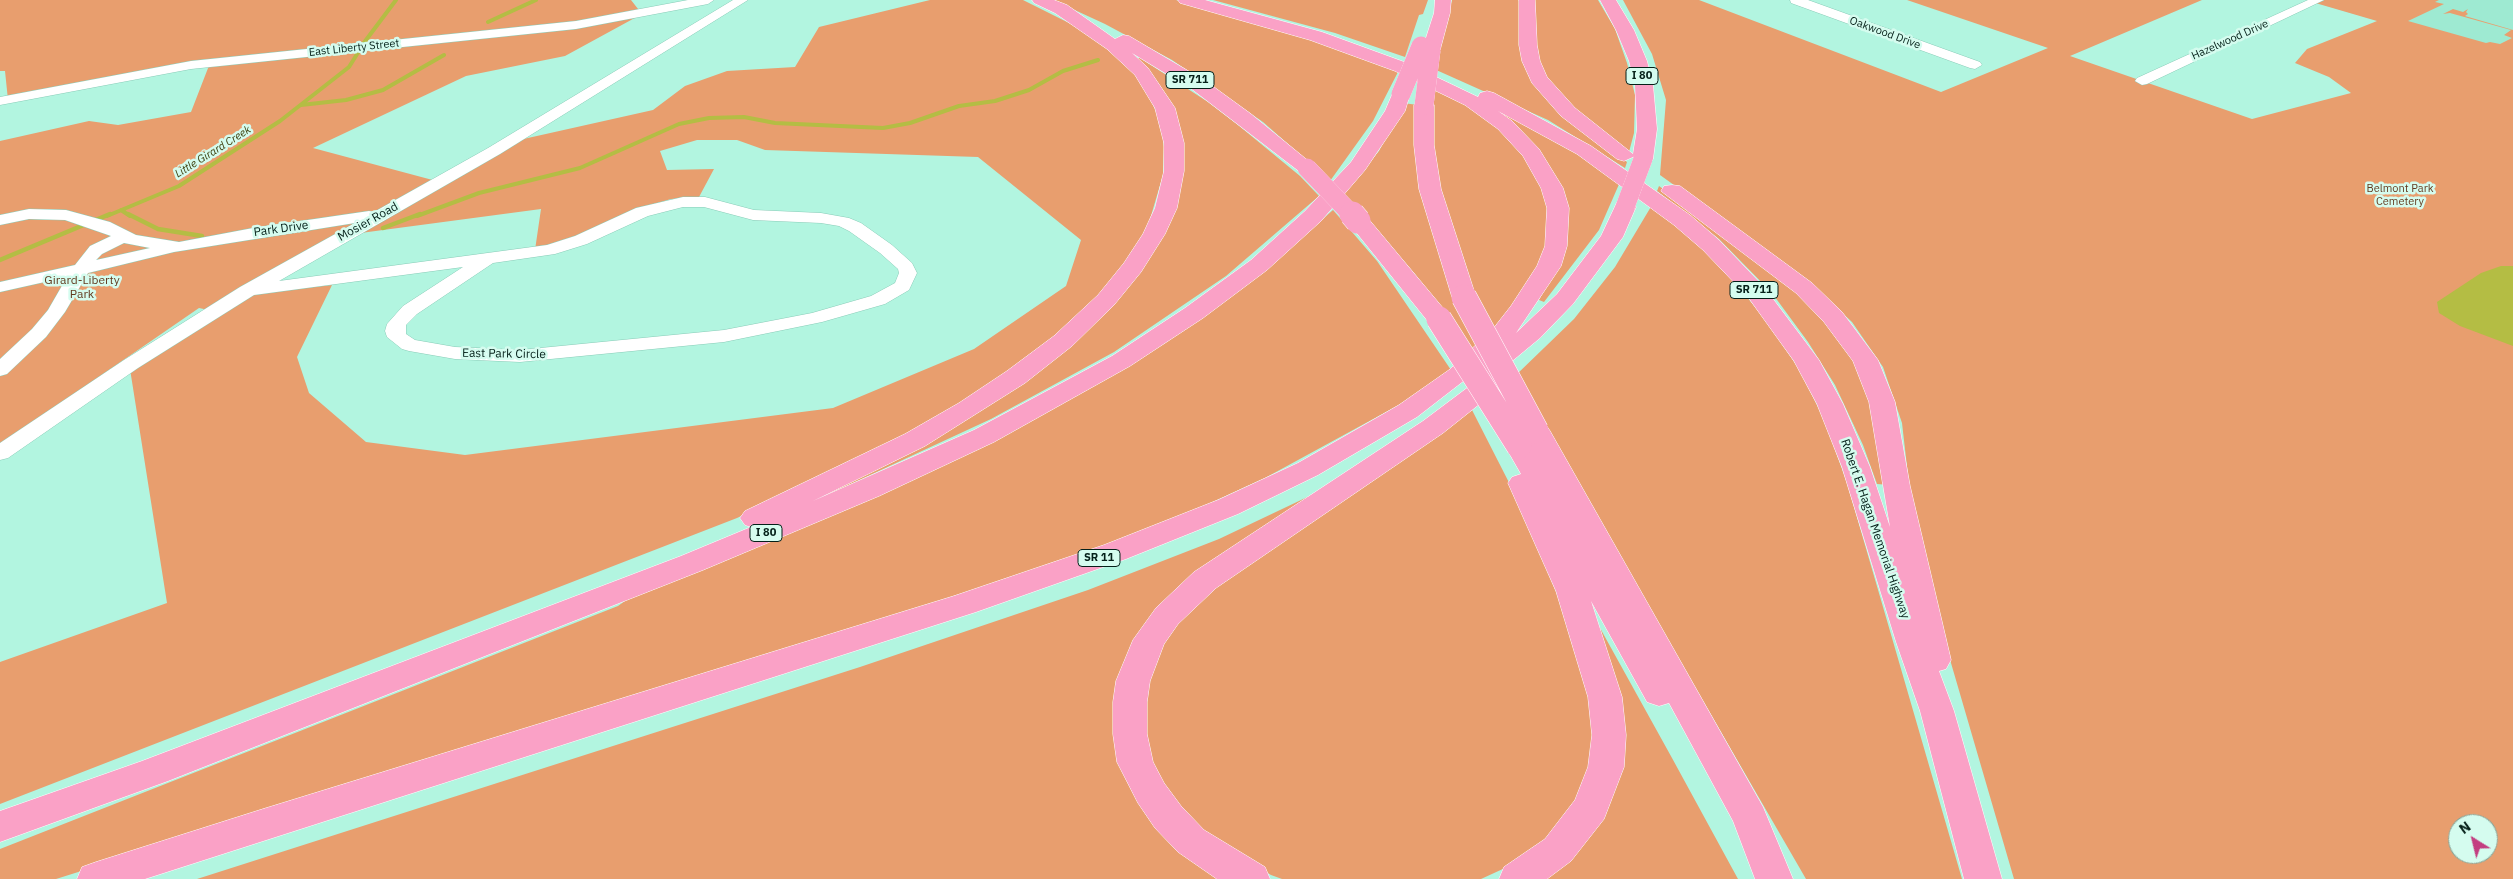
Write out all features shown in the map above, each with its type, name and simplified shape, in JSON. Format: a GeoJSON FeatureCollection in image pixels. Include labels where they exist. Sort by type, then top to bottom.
{"type":"FeatureCollection","features":[{"type":"Feature","properties":{"kind":"highway","name":"SR 11"},"geometry":{"type":"LineString","coordinates":[[96,879],[263,824],[956,607],[1115,552],[1220,510],[1308,469],[1408,412],[1458,375],[1502,334],[1521,310],[1549,266],[1558,226],[1558,208],[1552,188],[1532,153],[1505,125],[1472,101],[1401,67],[1316,36],[1186,0]]}},
{"type":"Feature","properties":{"kind":"highway","name":"Robert E. Hagan Memorial Highway"},"geometry":{"type":"LineString","coordinates":[[1199,0],[1361,46],[1489,97],[1553,131],[1615,170],[1663,204],[1711,245],[1756,292],[1806,360],[1830,404],[1856,467],[1912,642],[1937,711],[1983,879]]}},
{"type":"Feature","properties":{"kind":"highway"},"geometry":{"type":"LineString","coordinates":[[1441,0],[1442,13],[1426,48],[1413,99],[1424,144],[1430,189],[1444,239],[1464,297],[1521,444],[1598,670],[1605,697],[1609,735],[1606,767],[1591,808],[1558,850],[1518,879]]}},
{"type":"Feature","properties":{"kind":"highway"},"geometry":{"type":"LineString","coordinates":[[1527,0],[1528,45],[1531,61],[1540,79],[1568,112],[1660,183],[1804,288],[1834,317],[1865,360],[1874,378],[1882,402],[1896,486],[1939,682],[1937,711]]}},
{"type":"Feature","properties":{"kind":"highway","name":"I 80"},"geometry":{"type":"LineString","coordinates":[[1608,0],[1625,30],[1638,60],[1644,85],[1648,129],[1630,211]]}},
{"type":"Feature","properties":{"kind":"highway"},"geometry":{"type":"LineString","coordinates":[[15,821],[156,758],[722,532],[772,510],[915,440],[968,409],[1032,365],[1089,317],[1133,267],[1154,234],[1166,208],[1174,171],[1174,143],[1170,122],[1157,93],[1142,72],[1113,45],[1051,5]]}},
{"type":"Feature","properties":{"kind":"highway","name":"SR 711"},"geometry":{"type":"LineString","coordinates":[[1051,5],[1129,42],[1200,86],[1307,168],[1358,221],[1439,319],[1481,383],[1482,405],[1521,444]]}},
{"type":"Feature","properties":{"kind":"highway","name":"I 80"},"geometry":{"type":"LineString","coordinates":[[15,821],[155,771],[692,563],[869,489],[984,436],[1032,411],[1092,378],[1158,338],[1259,265],[1313,216],[1358,166],[1385,129],[1395,111],[1413,99],[1426,48]]}},
{"type":"Feature","properties":{"kind":"highway"},"geometry":{"type":"LineString","coordinates":[[136,879],[1013,599],[1135,556],[1238,514],[1317,475],[1418,418],[1506,355],[1543,322],[1578,283],[1630,211]]}},
{"type":"Feature","properties":{"kind":"highway"},"geometry":{"type":"LineString","coordinates":[[1251,879],[1218,860],[1191,841],[1168,817],[1151,794],[1135,762],[1130,734],[1130,702],[1133,681],[1149,640],[1173,610],[1205,580],[1433,427],[1517,361],[1552,328],[1585,291],[1609,259],[1630,211]]}},
{"type":"Feature","properties":{"kind":"highway"},"geometry":{"type":"LineString","coordinates":[[1521,444],[1765,879]]}},
{"type":"Feature","properties":{"kind":"highway"},"geometry":{"type":"LineString","coordinates":[[1521,444],[1750,818],[1774,879]]}},
{"type":"Feature","properties":{"kind":"street","name":"East Liberty Street"},"geometry":{"type":"LineString","coordinates":[[0,101],[120,76],[191,65],[576,25],[708,0]]}},
{"type":"Feature","properties":{"kind":"street","name":"Mosier Road"},"geometry":{"type":"LineString","coordinates":[[0,454],[131,364],[246,292],[494,151],[742,0]]}},
{"type":"Feature","properties":{"kind":"street","name":"Oakwood Drive"},"geometry":{"type":"LineString","coordinates":[[1796,0],[1974,65]]}},
{"type":"Feature","properties":{"kind":"street","name":"Hazelwood Drive"},"geometry":{"type":"LineString","coordinates":[[2142,81],[2318,0]]}},
{"type":"Feature","properties":{"kind":"street","name":"East Park Circle"},"geometry":{"type":"LineString","coordinates":[[683,202],[705,202],[753,215],[833,220],[855,227],[906,267],[908,273],[902,286],[878,300],[770,328],[715,337],[520,356],[455,353],[409,345],[397,337],[395,331],[397,324],[410,310],[486,260],[558,248],[642,212],[683,202]]}},
{"type":"Feature","properties":{"kind":"street","name":"Park Drive"},"geometry":{"type":"LineString","coordinates":[[0,220],[44,213],[83,218],[124,236],[159,245],[179,247]]}},
{"type":"Feature","properties":{"kind":"street","name":"Park Drive"},"geometry":{"type":"LineString","coordinates":[[0,287],[179,247],[253,233],[382,214]]}},
{"type":"Feature","properties":{"kind":"street"},"geometry":{"type":"LineString","coordinates":[[0,370],[39,334],[56,312],[81,268],[96,250],[124,236]]}},
{"type":"Feature","properties":{"kind":"street"},"geometry":{"type":"LineString","coordinates":[[246,292],[486,260]]}},
{"type":"Feature","properties":{"kind":"shaded area"},"geometry":{"type":"Polygon","coordinates":[[[2318,0],[2513,0],[2513,44],[2476,49],[2313,2],[2318,0]]]}},
{"type":"Feature","properties":{"kind":"shaded area"},"geometry":{"type":"Polygon","coordinates":[[[2501,266],[2513,266],[2513,346],[2460,326],[2439,313],[2437,302],[2481,273],[2501,266]]]}},
{"type":"Feature","properties":{"kind":"green space","name":"Girard-Liberty Park"},"geometry":{"type":"Polygon","coordinates":[[[0,0],[631,0],[642,14],[565,56],[466,76],[313,148],[440,182],[213,311],[199,308],[0,445],[0,141],[89,121],[118,125],[191,112],[210,63],[8,100],[5,71],[0,71],[0,0]]]}},
{"type":"Feature","properties":{"kind":"green space"},"geometry":{"type":"Polygon","coordinates":[[[930,0],[1023,0],[1075,26],[1124,61],[1146,89],[1161,123],[1164,147],[1163,175],[1148,226],[1126,263],[1090,306],[1047,345],[974,395],[878,452],[737,518],[0,804],[0,662],[167,603],[130,369],[247,294],[332,285],[297,357],[309,393],[366,442],[465,455],[833,408],[974,349],[1066,286],[1081,240],[978,157],[765,150],[737,140],[697,140],[660,151],[667,170],[714,169],[699,197],[671,199],[634,210],[586,233],[535,250],[541,209],[353,234],[519,140],[653,110],[685,86],[727,71],[795,67],[819,27],[930,0]]]}},
{"type":"Feature","properties":{"kind":"green space"},"geometry":{"type":"Polygon","coordinates":[[[1053,0],[1176,0],[1281,30],[1399,70],[1373,121],[1330,181],[1263,122],[1172,60],[1105,24],[1053,0]]]}},
{"type":"Feature","properties":{"kind":"green space"},"geometry":{"type":"Polygon","coordinates":[[[1213,0],[1428,0],[1423,14],[1419,15],[1405,57],[1335,33],[1213,0]]]}},
{"type":"Feature","properties":{"kind":"green space"},"geometry":{"type":"Polygon","coordinates":[[[1452,0],[1521,0],[1523,53],[1606,147],[1627,162],[1625,168],[1548,120],[1434,69],[1452,0]]]}},
{"type":"Feature","properties":{"kind":"green space"},"geometry":{"type":"Polygon","coordinates":[[[1533,0],[1598,0],[1615,29],[1627,63],[1635,95],[1634,133],[1629,152],[1576,112],[1547,81],[1535,53],[1533,0]]]}},
{"type":"Feature","properties":{"kind":"green space","name":"Belmont Park Cemetery"},"geometry":{"type":"Polygon","coordinates":[[[1623,0],[1699,0],[1941,92],[2048,48],[1907,0],[2202,0],[2070,56],[2252,119],[2351,93],[2329,77],[2295,63],[2307,49],[2377,21],[2312,2],[2318,0],[2439,0],[2435,2],[2444,4],[2408,21],[2486,43],[2500,44],[2512,38],[2504,35],[2511,30],[2450,13],[2443,14],[2453,9],[2463,12],[2468,9],[2466,12],[2468,14],[2465,16],[2513,30],[2513,879],[2014,879],[1944,639],[1909,484],[1902,423],[1883,367],[1852,322],[1809,282],[1660,175],[1666,100],[1652,54],[1623,0]]]}},
{"type":"Feature","properties":{"kind":"green space"},"geometry":{"type":"Polygon","coordinates":[[[1140,58],[1208,102],[1238,125],[1300,176],[1319,196],[1226,276],[1114,352],[991,419],[827,495],[824,492],[1111,304],[1181,164],[1136,59],[1140,58]]]}},
{"type":"Feature","properties":{"kind":"green space"},"geometry":{"type":"Polygon","coordinates":[[[1432,85],[1465,102],[1526,151],[1553,214],[1541,264],[1513,308],[1491,333],[1465,276],[1446,219],[1430,129],[1432,85]]]}},
{"type":"Feature","properties":{"kind":"green space"},"geometry":{"type":"Polygon","coordinates":[[[1403,103],[1418,105],[1477,346],[1472,351],[1414,273],[1344,194],[1379,151],[1403,103]]]}},
{"type":"Feature","properties":{"kind":"green space"},"geometry":{"type":"Polygon","coordinates":[[[1486,104],[1559,142],[1620,182],[1599,230],[1544,302],[1539,300],[1560,258],[1559,187],[1486,104]]]}},
{"type":"Feature","properties":{"kind":"green space"},"geometry":{"type":"Polygon","coordinates":[[[1659,186],[1769,265],[1819,309],[1864,374],[1890,485],[1877,484],[1863,445],[1835,385],[1808,342],[1772,293],[1719,239],[1657,191],[1659,186]]]}},
{"type":"Feature","properties":{"kind":"green space"},"geometry":{"type":"Polygon","coordinates":[[[1652,205],[1683,230],[1727,273],[1765,319],[1799,369],[1824,419],[1847,483],[1962,879],[1806,879],[1515,376],[1574,319],[1615,267],[1652,205]]]}},
{"type":"Feature","properties":{"kind":"green space"},"geometry":{"type":"Polygon","coordinates":[[[1333,210],[1377,261],[1451,370],[1408,400],[1265,478],[1193,511],[1086,553],[899,614],[56,879],[0,879],[0,849],[618,606],[636,593],[1052,409],[1165,343],[1262,272],[1333,210]]]}},
{"type":"Feature","properties":{"kind":"green space"},"geometry":{"type":"Polygon","coordinates":[[[1472,410],[1523,510],[1571,629],[1595,720],[1586,782],[1567,816],[1540,845],[1505,868],[1481,879],[1282,879],[1271,875],[1206,837],[1170,795],[1149,760],[1140,708],[1152,660],[1177,619],[1211,588],[1472,410]]]}},
{"type":"Feature","properties":{"kind":"green space"},"geometry":{"type":"Polygon","coordinates":[[[1320,491],[1178,588],[1118,721],[1224,879],[197,879],[860,667],[1088,590],[1219,539],[1320,491]]]}},
{"type":"Feature","properties":{"kind":"green space"},"geometry":{"type":"Polygon","coordinates":[[[1600,628],[1738,879],[1545,879],[1591,826],[1595,629],[1600,628]]]}},
{"type":"Feature","properties":{"kind":"waterway","name":"Little Girard Creek"},"geometry":{"type":"LineString","coordinates":[[363,44],[396,0]]}},
{"type":"Feature","properties":{"kind":"waterway"},"geometry":{"type":"LineString","coordinates":[[488,22],[536,0]]}},
{"type":"Feature","properties":{"kind":"waterway","name":"Little Girard Creek"},"geometry":{"type":"LineString","coordinates":[[121,210],[179,186],[280,121],[349,67],[359,51]]}},
{"type":"Feature","properties":{"kind":"waterway"},"geometry":{"type":"LineString","coordinates":[[301,105],[346,100],[383,90],[444,55]]}},
{"type":"Feature","properties":{"kind":"waterway"},"geometry":{"type":"LineString","coordinates":[[417,216],[479,193],[580,168],[679,124],[709,118],[744,117],[775,123],[883,128],[910,123],[959,106],[995,101],[1029,90],[1063,71],[1098,60]]}},
{"type":"Feature","properties":{"kind":"waterway","name":"Little Girard Creek"},"geometry":{"type":"LineString","coordinates":[[107,216],[121,210]]}},
{"type":"Feature","properties":{"kind":"waterway"},"geometry":{"type":"LineString","coordinates":[[121,210],[130,216]]}},
{"type":"Feature","properties":{"kind":"waterway","name":"Little Girard Creek"},"geometry":{"type":"LineString","coordinates":[[0,260],[110,214]]}},
{"type":"Feature","properties":{"kind":"waterway"},"geometry":{"type":"LineString","coordinates":[[128,214],[158,229],[202,236]]}},
{"type":"Feature","properties":{"kind":"waterway"},"geometry":{"type":"LineString","coordinates":[[383,228],[420,214]]}}]}
